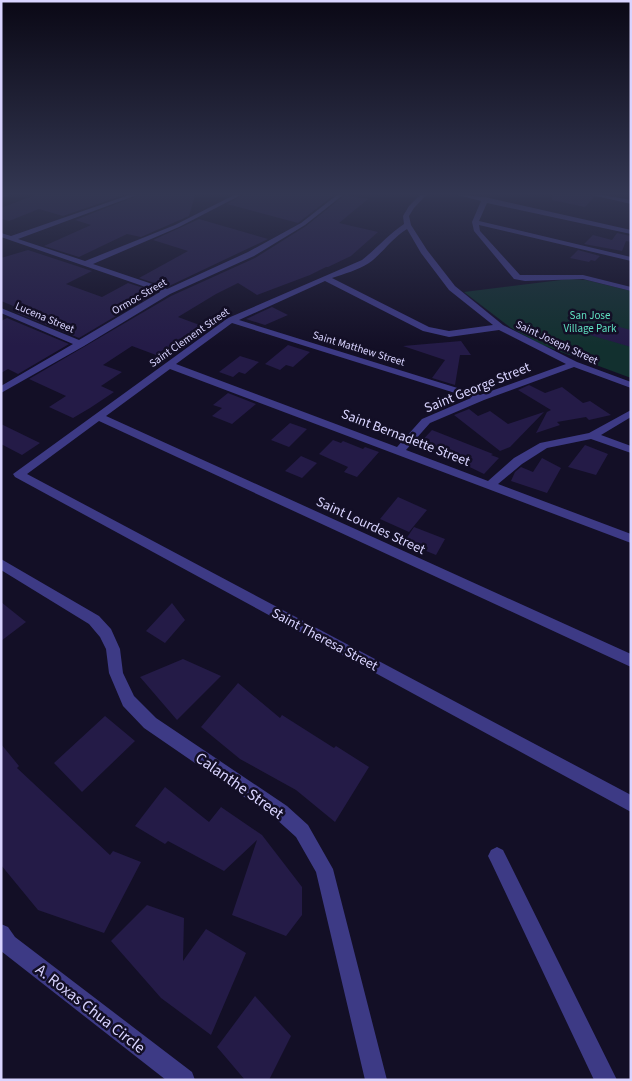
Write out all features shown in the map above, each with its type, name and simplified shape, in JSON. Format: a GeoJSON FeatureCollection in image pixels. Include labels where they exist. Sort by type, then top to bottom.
{"type":"FeatureCollection","features":[{"type":"Feature","properties":{"kind":"street"},"geometry":{"type":"LineString","coordinates":[[34,245],[167,292]]}},
{"type":"Feature","properties":{"kind":"street"},"geometry":{"type":"LineString","coordinates":[[86,264],[130,245]]}},
{"type":"Feature","properties":{"kind":"street","name":"Ormoc Street"},"geometry":{"type":"LineString","coordinates":[[1,390],[167,292],[267,245]]}},
{"type":"Feature","properties":{"kind":"street","name":"Saint Clement Street"},"geometry":{"type":"LineString","coordinates":[[19,474],[231,320],[262,304],[365,262],[384,245]]}},
{"type":"Feature","properties":{"kind":"street","name":"Saint Joseph Street"},"geometry":{"type":"LineString","coordinates":[[420,245],[452,288],[500,327],[574,364],[631,385]]}},
{"type":"Feature","properties":{"kind":"street"},"geometry":{"type":"LineString","coordinates":[[490,245],[517,277],[521,279],[583,277],[631,289]]}},
{"type":"Feature","properties":{"kind":"street"},"geometry":{"type":"LineString","coordinates":[[577,245],[631,258]]}},
{"type":"Feature","properties":{"kind":"street"},"geometry":{"type":"LineString","coordinates":[[325,278],[426,330],[449,334],[500,327]]}},
{"type":"Feature","properties":{"kind":"street","name":"Lucena Street"},"geometry":{"type":"LineString","coordinates":[[1,310],[81,344]]}},
{"type":"Feature","properties":{"kind":"street","name":"Saint Matthew Street"},"geometry":{"type":"LineString","coordinates":[[231,320],[480,398]]}},
{"type":"Feature","properties":{"kind":"street","name":"Saint George Street"},"geometry":{"type":"LineString","coordinates":[[400,450],[426,421],[480,398],[574,364]]}},
{"type":"Feature","properties":{"kind":"street","name":"Saint Bernadette Street"},"geometry":{"type":"LineString","coordinates":[[169,365],[400,450],[631,539]]}},
{"type":"Feature","properties":{"kind":"street"},"geometry":{"type":"LineString","coordinates":[[490,484],[518,461],[544,446],[592,436],[631,413]]}},
{"type":"Feature","properties":{"kind":"street","name":"Saint Lourdes Street"},"geometry":{"type":"LineString","coordinates":[[98,416],[631,661]]}},
{"type":"Feature","properties":{"kind":"street"},"geometry":{"type":"LineString","coordinates":[[592,436],[631,450]]}},
{"type":"Feature","properties":{"kind":"street","name":"Saint Theresa Street"},"geometry":{"type":"LineString","coordinates":[[19,474],[631,804]]}},
{"type":"Feature","properties":{"kind":"street","name":"Calanthe Street"},"geometry":{"type":"LineString","coordinates":[[1,564],[94,620],[106,633],[113,649],[116,673],[128,701],[150,723],[281,812],[302,831],[324,869],[376,1080]]}},
{"type":"Feature","properties":{"kind":"street"},"geometry":{"type":"LineString","coordinates":[[497,856],[606,1080]]}},
{"type":"Feature","properties":{"kind":"street","name":"A. Roxas Chua Circle"},"geometry":{"type":"LineString","coordinates":[[4,943],[184,1080]]}},
{"type":"Feature","properties":{"kind":"green space","name":"San Jose Village Park"},"geometry":{"type":"Polygon","coordinates":[[[569,279],[586,280],[631,291],[631,378],[542,345],[511,328],[464,292],[569,279]]]}},
{"type":"Feature","properties":{"kind":"building"},"geometry":{"type":"Polygon","coordinates":[[[45,245],[103,245],[79,257],[45,245]]]}},
{"type":"Feature","properties":{"kind":"building"},"geometry":{"type":"Polygon","coordinates":[[[170,245],[254,245],[167,287],[139,278],[188,251],[170,245]]]}},
{"type":"Feature","properties":{"kind":"building"},"geometry":{"type":"Polygon","coordinates":[[[275,245],[363,245],[351,256],[328,267],[257,295],[238,283],[216,294],[178,317],[205,327],[170,350],[166,348],[156,355],[132,346],[103,365],[122,372],[101,386],[114,392],[73,418],[49,407],[66,396],[29,379],[171,296],[255,258],[275,245]]]}},
{"type":"Feature","properties":{"kind":"building"},"geometry":{"type":"Polygon","coordinates":[[[592,245],[624,245],[622,251],[592,245]]]}},
{"type":"Feature","properties":{"kind":"building"},"geometry":{"type":"Polygon","coordinates":[[[28,250],[92,271],[66,284],[102,297],[128,283],[156,292],[79,338],[17,313],[23,310],[1,301],[1,258],[28,250]]]}},
{"type":"Feature","properties":{"kind":"building"},"geometry":{"type":"Polygon","coordinates":[[[578,250],[600,256],[595,261],[591,260],[589,262],[570,258],[578,250]]]}},
{"type":"Feature","properties":{"kind":"building"},"geometry":{"type":"Polygon","coordinates":[[[272,307],[288,315],[265,325],[246,319],[272,307]]]}},
{"type":"Feature","properties":{"kind":"building"},"geometry":{"type":"Polygon","coordinates":[[[7,318],[69,344],[18,374],[8,369],[1,373],[1,321],[7,318]]]}},
{"type":"Feature","properties":{"kind":"building"},"geometry":{"type":"Polygon","coordinates":[[[600,322],[631,330],[631,347],[590,335],[600,322]]]}},
{"type":"Feature","properties":{"kind":"building"},"geometry":{"type":"Polygon","coordinates":[[[461,341],[471,355],[460,355],[455,385],[432,378],[445,360],[403,346],[461,341]]]}},
{"type":"Feature","properties":{"kind":"building"},"geometry":{"type":"Polygon","coordinates":[[[288,345],[310,352],[293,367],[286,365],[280,370],[265,364],[288,345]]]}},
{"type":"Feature","properties":{"kind":"building"},"geometry":{"type":"Polygon","coordinates":[[[240,356],[259,362],[245,374],[239,372],[233,377],[219,372],[240,356]]]}},
{"type":"Feature","properties":{"kind":"building"},"geometry":{"type":"Polygon","coordinates":[[[529,385],[545,393],[562,387],[583,403],[590,401],[611,415],[589,420],[586,417],[557,422],[560,425],[536,433],[547,412],[551,410],[518,390],[529,385]]]}},
{"type":"Feature","properties":{"kind":"building"},"geometry":{"type":"Polygon","coordinates":[[[228,393],[256,404],[232,424],[212,416],[222,408],[213,405],[228,393]]]}},
{"type":"Feature","properties":{"kind":"building"},"geometry":{"type":"Polygon","coordinates":[[[469,409],[478,416],[490,411],[508,424],[544,412],[510,447],[500,451],[454,415],[469,409]]]}},
{"type":"Feature","properties":{"kind":"building"},"geometry":{"type":"Polygon","coordinates":[[[290,423],[307,429],[289,447],[271,440],[290,423]]]}},
{"type":"Feature","properties":{"kind":"building"},"geometry":{"type":"Polygon","coordinates":[[[1,424],[40,443],[22,455],[1,444],[1,424]]]}},
{"type":"Feature","properties":{"kind":"building"},"geometry":{"type":"Polygon","coordinates":[[[432,430],[499,458],[484,474],[447,456],[417,446],[432,430]]]}},
{"type":"Feature","properties":{"kind":"building"},"geometry":{"type":"Polygon","coordinates":[[[333,440],[341,443],[343,441],[363,449],[365,447],[379,452],[357,477],[344,472],[348,467],[319,454],[333,440]]]}},
{"type":"Feature","properties":{"kind":"building"},"geometry":{"type":"Polygon","coordinates":[[[585,445],[608,454],[596,475],[568,467],[585,445]]]}},
{"type":"Feature","properties":{"kind":"building"},"geometry":{"type":"Polygon","coordinates":[[[301,456],[317,463],[302,478],[285,471],[301,456]]]}},
{"type":"Feature","properties":{"kind":"building"},"geometry":{"type":"Polygon","coordinates":[[[542,458],[561,468],[547,493],[511,481],[515,472],[521,467],[533,472],[542,458]]]}},
{"type":"Feature","properties":{"kind":"building"},"geometry":{"type":"Polygon","coordinates":[[[398,497],[427,510],[409,532],[380,519],[398,497]]]}},
{"type":"Feature","properties":{"kind":"building"},"geometry":{"type":"Polygon","coordinates":[[[414,527],[445,539],[436,555],[404,542],[414,527]]]}},
{"type":"Feature","properties":{"kind":"building"},"geometry":{"type":"Polygon","coordinates":[[[1,602],[26,622],[1,641],[1,602]]]}},
{"type":"Feature","properties":{"kind":"building"},"geometry":{"type":"Polygon","coordinates":[[[172,603],[185,620],[165,643],[146,631],[172,603]]]}},
{"type":"Feature","properties":{"kind":"building"},"geometry":{"type":"Polygon","coordinates":[[[183,659],[221,676],[177,720],[140,677],[183,659]]]}},
{"type":"Feature","properties":{"kind":"building"},"geometry":{"type":"Polygon","coordinates":[[[238,683],[280,718],[282,715],[334,748],[336,746],[369,767],[335,822],[296,790],[240,759],[201,727],[238,683]]]}},
{"type":"Feature","properties":{"kind":"building"},"geometry":{"type":"Polygon","coordinates":[[[105,716],[135,741],[82,792],[54,763],[105,716]]]}},
{"type":"Feature","properties":{"kind":"building"},"geometry":{"type":"Polygon","coordinates":[[[1,744],[19,766],[17,768],[110,855],[113,851],[141,862],[104,933],[38,910],[1,865],[1,744]]]}},
{"type":"Feature","properties":{"kind":"building"},"geometry":{"type":"Polygon","coordinates":[[[165,787],[209,822],[221,807],[262,835],[302,887],[302,915],[286,936],[232,915],[257,840],[224,871],[168,841],[165,844],[135,826],[165,787]]]}},
{"type":"Feature","properties":{"kind":"building"},"geometry":{"type":"Polygon","coordinates":[[[147,905],[184,918],[183,961],[206,929],[246,953],[211,1035],[161,998],[111,941],[147,905]]]}},
{"type":"Feature","properties":{"kind":"building"},"geometry":{"type":"Polygon","coordinates":[[[255,996],[291,1036],[269,1080],[245,1080],[217,1047],[255,996]]]}}]}
